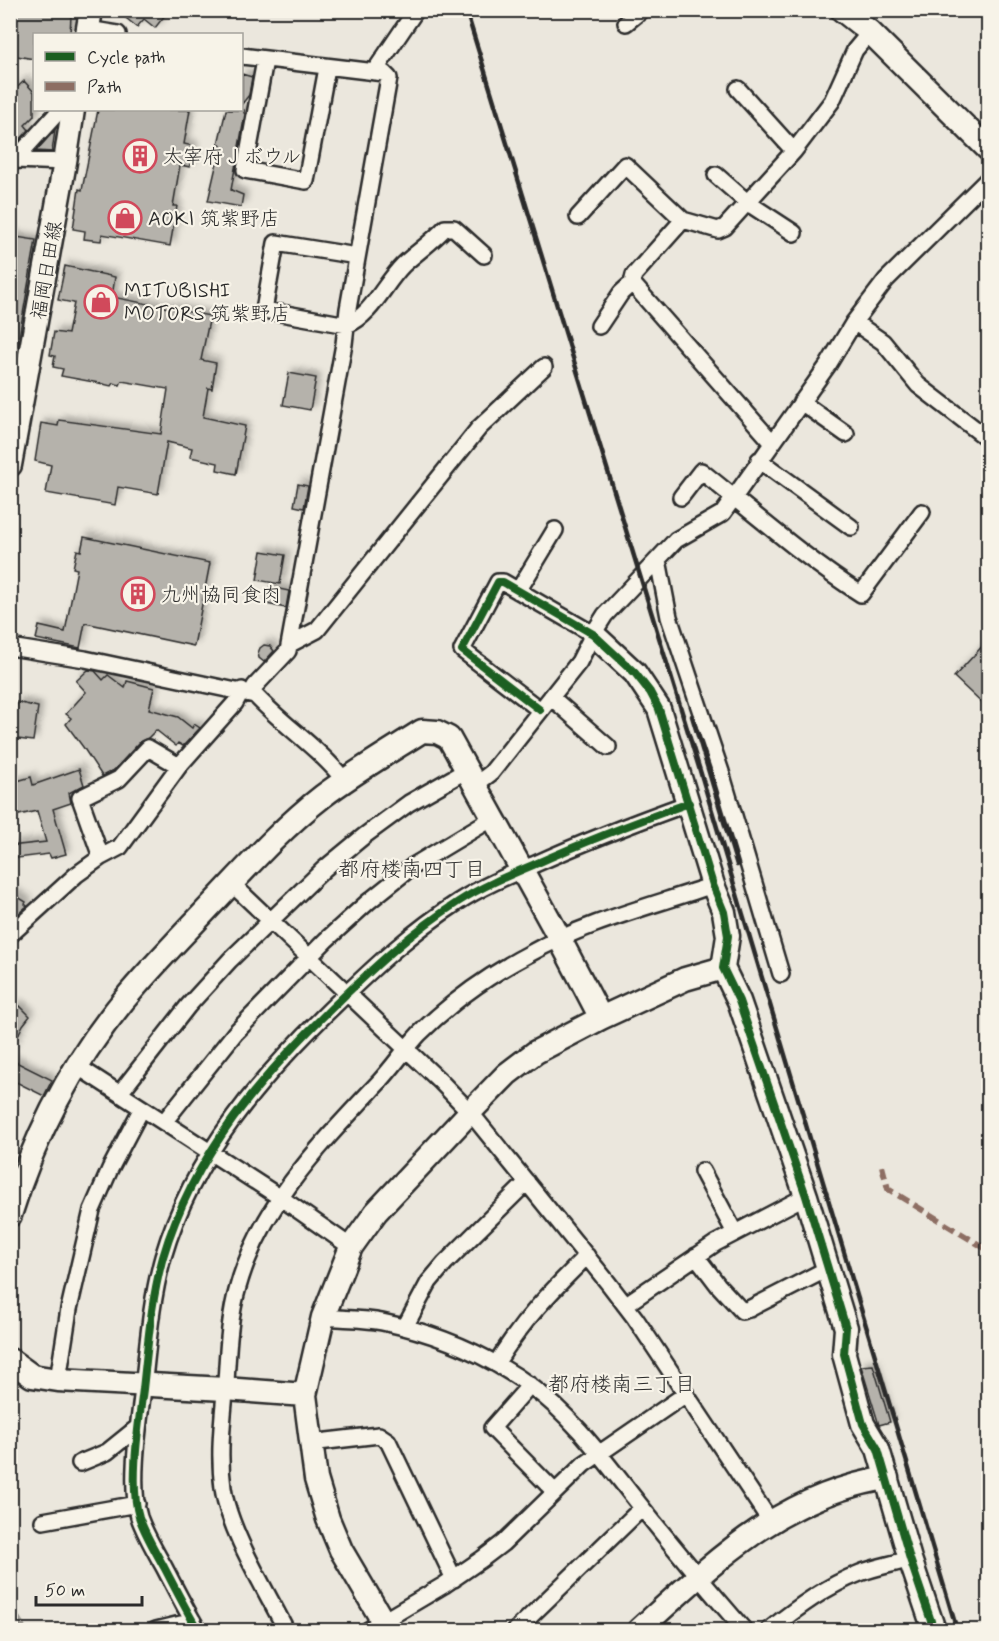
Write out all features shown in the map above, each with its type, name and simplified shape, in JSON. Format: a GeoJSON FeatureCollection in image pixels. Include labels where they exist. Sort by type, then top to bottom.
{"type":"FeatureCollection","features":[{"type":"Feature","properties":{"kind":"street"},"geometry":{"type":"LineString","coordinates":[[374,72],[416,10]]}},
{"type":"Feature","properties":{"kind":"street"},"geometry":{"type":"LineString","coordinates":[[626,23],[642,10]]}},
{"type":"Feature","properties":{"kind":"street"},"geometry":{"type":"LineString","coordinates":[[842,10],[870,32],[988,148]]}},
{"type":"Feature","properties":{"kind":"street"},"geometry":{"type":"LineString","coordinates":[[89,25],[115,33]]}},
{"type":"Feature","properties":{"kind":"street"},"geometry":{"type":"LineString","coordinates":[[578,217],[625,165],[683,220],[718,230],[729,224],[794,151],[832,101],[855,50],[870,32]]}},
{"type":"Feature","properties":{"kind":"street"},"geometry":{"type":"LineString","coordinates":[[10,935],[76,875],[100,857],[120,847],[179,766],[235,703],[255,686],[288,651],[290,644],[389,78],[384,74],[374,72],[243,56]]}},
{"type":"Feature","properties":{"kind":"street"},"geometry":{"type":"LineString","coordinates":[[265,60],[246,170],[306,180],[327,68]]}},
{"type":"Feature","properties":{"kind":"street"},"geometry":{"type":"LineString","coordinates":[[738,89],[794,151]]}},
{"type":"Feature","properties":{"kind":"street"},"geometry":{"type":"LineString","coordinates":[[12,160],[59,111]]}},
{"type":"Feature","properties":{"kind":"street","name":"福岡日田線"},"geometry":{"type":"LineString","coordinates":[[10,465],[65,162],[72,111]]}},
{"type":"Feature","properties":{"kind":"street"},"geometry":{"type":"LineString","coordinates":[[12,160],[65,162]]}},
{"type":"Feature","properties":{"kind":"street"},"geometry":{"type":"LineString","coordinates":[[716,175],[748,202],[794,233]]}},
{"type":"Feature","properties":{"kind":"street"},"geometry":{"type":"LineString","coordinates":[[120,1094],[188,1006],[230,960],[324,869],[364,836],[410,803],[471,778],[491,773],[579,662],[592,634],[605,615],[676,540],[723,513],[828,365],[854,322],[886,280],[988,179]]}},
{"type":"Feature","properties":{"kind":"street"},"geometry":{"type":"LineString","coordinates":[[598,326],[621,293],[632,283],[634,275],[683,220]]}},
{"type":"Feature","properties":{"kind":"street"},"geometry":{"type":"LineString","coordinates":[[357,256],[276,243],[264,310],[347,325],[358,320],[403,266],[445,228],[454,228],[484,255]]}},
{"type":"Feature","properties":{"kind":"street"},"geometry":{"type":"LineString","coordinates":[[632,283],[772,442]]}},
{"type":"Feature","properties":{"kind":"street"},"geometry":{"type":"LineString","coordinates":[[854,322],[884,342],[918,385],[983,435]]}},
{"type":"Feature","properties":{"kind":"street"},"geometry":{"type":"LineString","coordinates":[[290,644],[317,630],[479,428],[544,367]]}},
{"type":"Feature","properties":{"kind":"street"},"geometry":{"type":"LineString","coordinates":[[801,402],[846,434]]}},
{"type":"Feature","properties":{"kind":"street"},"geometry":{"type":"LineString","coordinates":[[759,460],[851,527]]}},
{"type":"Feature","properties":{"kind":"street"},"geometry":{"type":"LineString","coordinates":[[681,497],[701,471],[774,532],[830,575],[861,594],[922,512]]}},
{"type":"Feature","properties":{"kind":"street"},"geometry":{"type":"LineString","coordinates":[[518,591],[555,530]]}},
{"type":"Feature","properties":{"kind":"street"},"geometry":{"type":"LineString","coordinates":[[658,560],[669,616],[721,772],[781,974]]}},
{"type":"Feature","properties":{"kind":"street"},"geometry":{"type":"LineString","coordinates":[[540,710],[462,650],[498,582],[503,582],[592,634],[635,673],[659,709],[713,885],[724,912],[728,936],[723,968],[739,1001],[806,1196],[846,1328],[844,1354],[863,1425],[878,1449],[931,1630]]}},
{"type":"Feature","properties":{"kind":"street"},"geometry":{"type":"LineString","coordinates":[[10,647],[85,659],[255,695],[332,765],[345,781]]}},
{"type":"Feature","properties":{"kind":"street"},"geometry":{"type":"LineString","coordinates":[[551,697],[608,747]]}},
{"type":"Feature","properties":{"kind":"street"},"geometry":{"type":"LineString","coordinates":[[10,1215],[28,1164],[50,1115],[77,1066],[123,1002],[159,959],[275,839],[322,796],[422,731],[430,730],[449,738],[560,938],[601,1018]]}},
{"type":"Feature","properties":{"kind":"street"},"geometry":{"type":"LineString","coordinates":[[100,857],[80,798],[119,779],[148,748],[179,766]]}},
{"type":"Feature","properties":{"kind":"street"},"geometry":{"type":"LineString","coordinates":[[156,1630],[195,1626],[138,1515],[136,1457],[138,1427],[152,1304],[164,1255],[181,1207],[210,1152],[269,1072],[347,993],[415,932],[460,901],[522,870],[587,840],[688,803]]}},
{"type":"Feature","properties":{"kind":"street"},"geometry":{"type":"LineString","coordinates":[[164,1122],[235,1033],[309,957],[368,902],[413,866],[493,819]]}},
{"type":"Feature","properties":{"kind":"street"},"geometry":{"type":"LineString","coordinates":[[232,884],[470,1112],[625,1305],[771,1522]]}},
{"type":"Feature","properties":{"kind":"street"},"geometry":{"type":"LineString","coordinates":[[286,1630],[237,1533],[223,1488],[220,1426],[231,1321],[238,1286],[252,1248],[281,1198],[311,1155],[399,1060],[418,1035],[452,1005],[492,975],[560,938],[713,885]]}},
{"type":"Feature","properties":{"kind":"street"},"geometry":{"type":"LineString","coordinates":[[686,1394],[584,1464],[503,1543],[380,1628],[328,1519],[316,1479],[305,1395],[323,1317],[351,1247],[376,1212],[470,1112],[507,1074],[536,1052],[601,1018],[685,979],[723,968]]}},
{"type":"Feature","properties":{"kind":"street"},"geometry":{"type":"LineString","coordinates":[[77,1066],[281,1198],[351,1247]]}},
{"type":"Feature","properties":{"kind":"street"},"geometry":{"type":"LineString","coordinates":[[58,1380],[69,1309],[92,1210],[110,1169],[142,1108]]}},
{"type":"Feature","properties":{"kind":"street"},"geometry":{"type":"LineString","coordinates":[[702,1171],[735,1233]]}},
{"type":"Feature","properties":{"kind":"street"},"geometry":{"type":"LineString","coordinates":[[405,1327],[429,1282],[445,1263],[527,1182]]}},
{"type":"Feature","properties":{"kind":"street"},"geometry":{"type":"LineString","coordinates":[[625,1305],[696,1256],[806,1196]]}},
{"type":"Feature","properties":{"kind":"street"},"geometry":{"type":"LineString","coordinates":[[496,1364],[532,1311],[587,1256]]}},
{"type":"Feature","properties":{"kind":"street"},"geometry":{"type":"LineString","coordinates":[[696,1256],[742,1311],[749,1310],[827,1269]]}},
{"type":"Feature","properties":{"kind":"street"},"geometry":{"type":"LineString","coordinates":[[323,1317],[380,1322],[405,1327],[443,1340],[496,1364],[530,1385],[559,1410],[599,1454],[698,1577],[744,1630]]}},
{"type":"Feature","properties":{"kind":"street"},"geometry":{"type":"LineString","coordinates":[[10,1360],[32,1376],[58,1380],[305,1395]]}},
{"type":"Feature","properties":{"kind":"street"},"geometry":{"type":"LineString","coordinates":[[530,1385],[492,1428],[555,1492]]}},
{"type":"Feature","properties":{"kind":"street"},"geometry":{"type":"LineString","coordinates":[[81,1463],[107,1452],[138,1427]]}},
{"type":"Feature","properties":{"kind":"street"},"geometry":{"type":"LineString","coordinates":[[310,1443],[378,1435],[384,1437],[388,1441],[454,1579]]}},
{"type":"Feature","properties":{"kind":"street"},"geometry":{"type":"LineString","coordinates":[[639,1630],[740,1541],[771,1522],[813,1499],[862,1482],[887,1478]]}},
{"type":"Feature","properties":{"kind":"street"},"geometry":{"type":"LineString","coordinates":[[43,1521],[137,1504]]}},
{"type":"Feature","properties":{"kind":"street"},"geometry":{"type":"LineString","coordinates":[[516,1630],[642,1508]]}},
{"type":"Feature","properties":{"kind":"street"},"geometry":{"type":"LineString","coordinates":[[769,1630],[817,1594],[840,1582],[860,1573],[910,1559]]}},
{"type":"Feature","properties":{"kind":"building"},"geometry":{"type":"Polygon","coordinates":[[[10,10],[67,10],[71,15],[70,33],[33,33],[33,59],[17,56],[10,49],[10,10]]]}},
{"type":"Feature","properties":{"kind":"building"},"geometry":{"type":"Polygon","coordinates":[[[116,10],[169,10],[155,28],[144,19],[137,27],[116,10]]]}},
{"type":"Feature","properties":{"kind":"building"},"geometry":{"type":"Polygon","coordinates":[[[243,74],[252,77],[249,95],[243,103],[243,74]]]}},
{"type":"Feature","properties":{"kind":"building"},"geometry":{"type":"Polygon","coordinates":[[[24,81],[33,91],[34,116],[25,125],[29,130],[14,146],[10,142],[10,94],[24,81]]]}},
{"type":"Feature","properties":{"kind":"building"},"geometry":{"type":"Polygon","coordinates":[[[244,110],[231,190],[243,195],[241,207],[208,201],[221,145],[218,144],[226,111],[244,110]]]}},
{"type":"Feature","properties":{"kind":"building","name":"太宰府Ｊボウル"},"geometry":{"type":"Polygon","coordinates":[[[98,111],[190,111],[184,144],[193,146],[190,167],[180,165],[173,206],[177,206],[170,246],[102,234],[101,241],[84,239],[85,231],[73,229],[79,189],[82,190],[98,111]]]}},
{"type":"Feature","properties":{"kind":"building"},"geometry":{"type":"Polygon","coordinates":[[[55,130],[52,152],[36,151],[55,130]]]}},
{"type":"Feature","properties":{"kind":"building"},"geometry":{"type":"Polygon","coordinates":[[[10,236],[36,240],[16,354],[10,354],[10,236]]]}},
{"type":"Feature","properties":{"kind":"building"},"geometry":{"type":"Polygon","coordinates":[[[65,266],[115,277],[112,297],[210,316],[201,360],[216,363],[212,389],[208,388],[203,417],[245,426],[236,474],[217,470],[218,463],[190,457],[192,448],[167,442],[158,494],[118,487],[115,505],[46,493],[51,465],[35,461],[41,423],[58,426],[59,420],[161,434],[168,389],[122,381],[120,385],[113,383],[111,386],[61,376],[63,369],[53,367],[55,356],[50,355],[54,332],[68,334],[74,303],[58,300],[65,266]]]}},
{"type":"Feature","properties":{"kind":"building"},"geometry":{"type":"Polygon","coordinates":[[[289,373],[316,378],[310,410],[283,405],[289,373]]]}},
{"type":"Feature","properties":{"kind":"building"},"geometry":{"type":"Polygon","coordinates":[[[298,484],[308,486],[304,508],[294,506],[298,484]]]}},
{"type":"Feature","properties":{"kind":"building","name":"九州協同食肉"},"geometry":{"type":"Polygon","coordinates":[[[84,537],[210,563],[194,646],[85,623],[80,648],[36,639],[39,626],[65,632],[77,569],[73,568],[77,550],[81,551],[84,537]]]}},
{"type":"Feature","properties":{"kind":"building"},"geometry":{"type":"Polygon","coordinates":[[[262,551],[285,555],[280,584],[257,580],[262,551]]]}},
{"type":"Feature","properties":{"kind":"building"},"geometry":{"type":"Polygon","coordinates":[[[270,587],[289,591],[286,608],[266,604],[270,587]]]}},
{"type":"Feature","properties":{"kind":"building"},"geometry":{"type":"Polygon","coordinates":[[[988,640],[988,709],[954,677],[988,640]]]}},
{"type":"Feature","properties":{"kind":"building"},"geometry":{"type":"Polygon","coordinates":[[[264,645],[270,646],[274,651],[264,662],[259,658],[258,653],[264,645]]]}},
{"type":"Feature","properties":{"kind":"building"},"geometry":{"type":"Polygon","coordinates":[[[88,670],[95,671],[103,680],[108,675],[125,688],[127,681],[154,688],[149,709],[178,717],[192,728],[194,724],[200,728],[183,746],[178,743],[176,746],[156,730],[141,741],[114,770],[102,776],[66,724],[71,718],[66,714],[86,692],[76,681],[88,670]]]}},
{"type":"Feature","properties":{"kind":"building"},"geometry":{"type":"Polygon","coordinates":[[[17,702],[38,707],[33,741],[10,738],[17,702]]]}},
{"type":"Feature","properties":{"kind":"building"},"geometry":{"type":"Polygon","coordinates":[[[79,769],[84,785],[69,793],[71,803],[53,809],[66,854],[51,858],[49,854],[10,859],[10,846],[46,842],[37,811],[10,817],[10,783],[31,777],[33,785],[79,769]]]}},
{"type":"Feature","properties":{"kind":"building"},"geometry":{"type":"Polygon","coordinates":[[[10,892],[26,902],[27,906],[10,921],[10,892]]]}},
{"type":"Feature","properties":{"kind":"building"},"geometry":{"type":"Polygon","coordinates":[[[16,1005],[30,1016],[10,1052],[10,1010],[16,1005]]]}},
{"type":"Feature","properties":{"kind":"building"},"geometry":{"type":"Polygon","coordinates":[[[10,1059],[52,1080],[44,1096],[10,1079],[10,1059]]]}},
{"type":"Feature","properties":{"kind":"building"},"geometry":{"type":"Polygon","coordinates":[[[873,1365],[890,1422],[879,1425],[861,1366],[873,1365]]]}},
{"type":"Feature","properties":{"kind":"waterway"},"geometry":{"type":"LineString","coordinates":[[10,1625],[13,1630]]}},
{"type":"Feature","properties":{"kind":"railway"},"geometry":{"type":"LineString","coordinates":[[466,10],[701,774],[957,1630]]}},
{"type":"Feature","properties":{"kind":"railway"},"geometry":{"type":"LineString","coordinates":[[692,716],[737,865]]}},
{"type":"Feature","properties":{"kind":"marked path"},"geometry":{"type":"LineString","coordinates":[[882,1166],[888,1189],[988,1250]]}},
{"type":"Feature","properties":{"kind":"cycle path"},"geometry":{"type":"LineString","coordinates":[[540,710],[462,650],[498,582],[503,582],[593,634],[635,673],[650,692],[659,709],[713,885],[724,912],[728,936],[723,968],[739,1001],[806,1196],[846,1328],[844,1354],[863,1424],[878,1449],[910,1559],[934,1630]]}},
{"type":"Feature","properties":{"kind":"cycle path"},"geometry":{"type":"LineString","coordinates":[[198,1630],[141,1523],[136,1504],[135,1471],[148,1339],[159,1273],[176,1219],[192,1184],[212,1150],[258,1087],[310,1029],[381,962],[441,913],[504,878],[591,840],[689,803]]}},
{"type":"Feature","properties":{"kind":"place","name":"太宰府Ｊボウル"},"geometry":{"type":"Point","coordinates":[140,156]}},
{"type":"Feature","properties":{"kind":"place","name":"AOKI 筑紫野店"},"geometry":{"type":"Point","coordinates":[125,218]}},
{"type":"Feature","properties":{"kind":"place","name":"MITUBISHI MOTORS 筑紫野店"},"geometry":{"type":"Point","coordinates":[101,302]}},
{"type":"Feature","properties":{"kind":"place","name":"九州協同食肉"},"geometry":{"type":"Point","coordinates":[138,594]}},
{"type":"Feature","properties":{"kind":"district","name":"都府楼南四丁目"},"geometry":{"type":"Point","coordinates":[412,869]}},
{"type":"Feature","properties":{"kind":"district","name":"都府楼南三丁目"},"geometry":{"type":"Point","coordinates":[622,1384]}}]}
